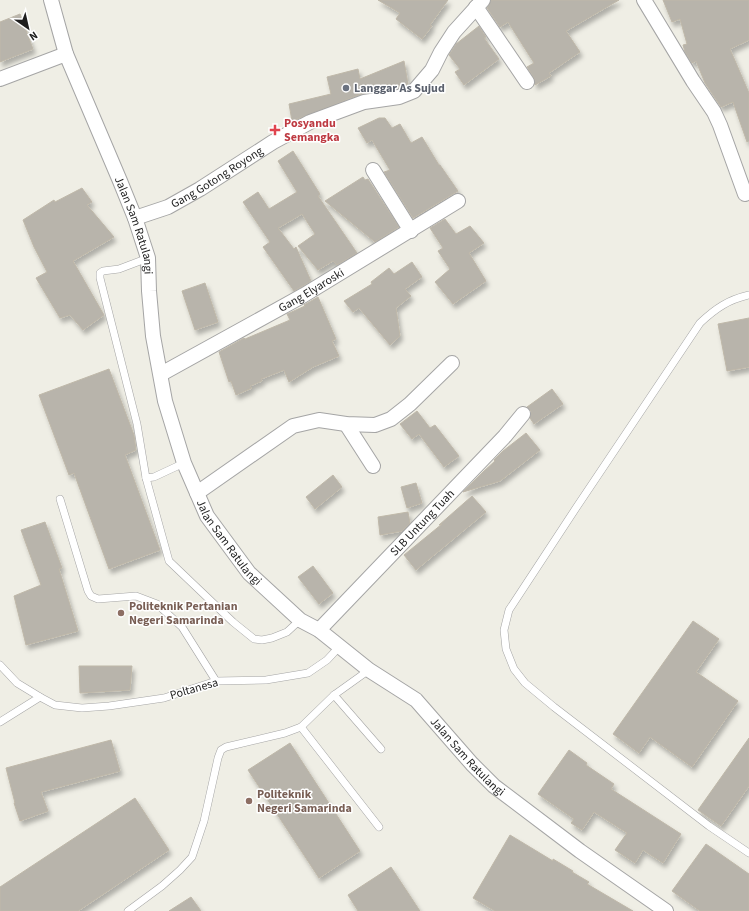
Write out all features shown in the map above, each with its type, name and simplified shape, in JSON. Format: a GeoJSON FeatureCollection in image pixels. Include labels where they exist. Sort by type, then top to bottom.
{"type":"FeatureCollection","features":[{"type":"Feature","properties":{"kind":"street","name":"Jalan Sam Ratulangi"},"geometry":{"type":"LineString","coordinates":[[51,0],[66,54],[135,218],[148,258],[148,290],[153,336],[165,401],[184,462],[207,516],[249,573],[300,620],[320,630],[369,670],[416,700],[472,764],[494,786],[580,851],[666,911]]}},
{"type":"Feature","properties":{"kind":"street"},"geometry":{"type":"LineString","coordinates":[[644,0],[693,81],[714,112],[745,194]]}},
{"type":"Feature","properties":{"kind":"street"},"geometry":{"type":"LineString","coordinates":[[479,4],[527,82]]}},
{"type":"Feature","properties":{"kind":"street","name":"Gang Gotong Royong"},"geometry":{"type":"LineString","coordinates":[[135,218],[168,207],[200,189],[273,142],[310,122],[364,102],[400,97],[414,91],[432,70],[440,52],[454,32],[479,4]]}},
{"type":"Feature","properties":{"kind":"street"},"geometry":{"type":"LineString","coordinates":[[0,79],[66,54]]}},
{"type":"Feature","properties":{"kind":"street"},"geometry":{"type":"LineString","coordinates":[[372,170],[411,231]]}},
{"type":"Feature","properties":{"kind":"street","name":"Gang Elyaroski"},"geometry":{"type":"LineString","coordinates":[[161,374],[304,295],[458,202]]}},
{"type":"Feature","properties":{"kind":"street"},"geometry":{"type":"LineString","coordinates":[[197,493],[293,426],[319,420],[346,424],[375,425],[391,419],[410,404],[452,363]]}},
{"type":"Feature","properties":{"kind":"street","name":"SLB Untung Tuah"},"geometry":{"type":"LineString","coordinates":[[320,630],[505,436],[523,414]]}},
{"type":"Feature","properties":{"kind":"street"},"geometry":{"type":"LineString","coordinates":[[346,424],[373,466]]}},
{"type":"Feature","properties":{"kind":"lane"},"geometry":{"type":"LineString","coordinates":[[148,258],[119,269],[103,271],[100,273],[100,278],[137,424],[146,478],[169,561],[233,622],[254,639],[262,640],[272,638],[287,632],[300,620]]}},
{"type":"Feature","properties":{"kind":"lane"},"geometry":{"type":"LineString","coordinates":[[749,295],[735,298],[715,309],[700,323],[509,610],[504,630],[506,649],[514,669],[525,684],[709,826],[749,853]]}},
{"type":"Feature","properties":{"kind":"lane"},"geometry":{"type":"LineString","coordinates":[[146,478],[154,477],[184,462]]}},
{"type":"Feature","properties":{"kind":"lane"},"geometry":{"type":"LineString","coordinates":[[60,499],[88,591],[91,596],[98,600],[136,596],[157,604],[182,627],[216,681]]}},
{"type":"Feature","properties":{"kind":"lane","name":"Poltanesa"},"geometry":{"type":"LineString","coordinates":[[0,665],[16,683],[55,705],[82,708],[109,706],[164,698],[216,681],[266,680],[308,673],[327,660],[340,646]]}},
{"type":"Feature","properties":{"kind":"lane"},"geometry":{"type":"LineString","coordinates":[[128,911],[162,886],[192,857],[204,821],[221,750],[226,747],[285,733],[301,726],[334,695],[369,670]]}},
{"type":"Feature","properties":{"kind":"lane"},"geometry":{"type":"LineString","coordinates":[[334,695],[381,749]]}},
{"type":"Feature","properties":{"kind":"lane"},"geometry":{"type":"LineString","coordinates":[[0,722],[40,697]]}},
{"type":"Feature","properties":{"kind":"lane"},"geometry":{"type":"LineString","coordinates":[[301,726],[379,827]]}},
{"type":"Feature","properties":{"kind":"building"},"geometry":{"type":"Polygon","coordinates":[[[378,0],[448,0],[422,39],[396,19],[400,13],[378,0]]]}},
{"type":"Feature","properties":{"kind":"building"},"geometry":{"type":"Polygon","coordinates":[[[491,0],[619,0],[566,31],[580,52],[549,73],[551,76],[535,85],[534,78],[527,67],[534,63],[508,22],[500,27],[487,8],[491,0]]]}},
{"type":"Feature","properties":{"kind":"building"},"geometry":{"type":"Polygon","coordinates":[[[663,0],[749,0],[749,40],[730,49],[749,93],[749,141],[747,142],[733,102],[721,107],[705,83],[696,61],[692,63],[685,52],[683,45],[687,44],[680,19],[672,22],[663,0]]]}},
{"type":"Feature","properties":{"kind":"building"},"geometry":{"type":"Polygon","coordinates":[[[20,14],[33,49],[0,62],[0,22],[20,14]]]}},
{"type":"Feature","properties":{"kind":"building"},"geometry":{"type":"Polygon","coordinates":[[[479,26],[486,37],[484,38],[499,59],[464,85],[455,72],[460,69],[449,55],[456,44],[479,26]]]}},
{"type":"Feature","properties":{"kind":"building"},"geometry":{"type":"Polygon","coordinates":[[[404,61],[408,84],[393,89],[361,94],[292,121],[289,104],[331,94],[327,77],[358,69],[360,79],[404,61]]]}},
{"type":"Feature","properties":{"kind":"building"},"geometry":{"type":"Polygon","coordinates":[[[379,118],[385,118],[392,128],[400,124],[411,143],[422,137],[439,165],[458,191],[413,218],[384,172],[390,170],[372,140],[367,143],[358,128],[379,118]]]}},
{"type":"Feature","properties":{"kind":"building"},"geometry":{"type":"Polygon","coordinates":[[[293,151],[320,194],[318,196],[357,253],[337,265],[333,261],[318,270],[298,246],[315,234],[302,214],[278,228],[294,249],[296,247],[311,281],[294,291],[263,247],[270,242],[243,202],[258,192],[269,209],[297,192],[278,161],[293,151]]]}},
{"type":"Feature","properties":{"kind":"building"},"geometry":{"type":"Polygon","coordinates":[[[363,177],[365,180],[368,179],[399,227],[375,242],[325,201],[363,177]]]}},
{"type":"Feature","properties":{"kind":"building"},"geometry":{"type":"Polygon","coordinates":[[[82,188],[92,202],[87,205],[114,237],[73,261],[104,315],[83,330],[70,315],[60,318],[36,278],[47,272],[34,247],[23,220],[54,200],[55,202],[82,188]]]}},
{"type":"Feature","properties":{"kind":"building"},"geometry":{"type":"Polygon","coordinates":[[[445,219],[456,234],[470,226],[484,243],[469,253],[486,281],[453,304],[435,282],[450,269],[438,251],[443,248],[430,228],[445,219]]]}},
{"type":"Feature","properties":{"kind":"building"},"geometry":{"type":"Polygon","coordinates":[[[412,262],[422,277],[405,289],[411,296],[396,308],[400,336],[390,345],[359,308],[353,312],[344,301],[372,284],[371,282],[389,268],[394,274],[412,262]]]}},
{"type":"Feature","properties":{"kind":"building"},"geometry":{"type":"Polygon","coordinates":[[[205,283],[218,322],[195,330],[182,291],[205,283]]]}},
{"type":"Feature","properties":{"kind":"building"},"geometry":{"type":"Polygon","coordinates":[[[318,297],[336,339],[332,341],[339,356],[313,367],[289,382],[284,370],[261,379],[262,381],[250,386],[252,388],[236,395],[231,381],[229,382],[219,352],[244,338],[245,339],[290,320],[287,314],[305,306],[304,305],[318,297]]]}},
{"type":"Feature","properties":{"kind":"building"},"geometry":{"type":"Polygon","coordinates":[[[749,318],[749,367],[727,371],[718,324],[749,318]]]}},
{"type":"Feature","properties":{"kind":"building"},"geometry":{"type":"Polygon","coordinates":[[[109,369],[134,435],[136,450],[125,455],[160,550],[109,569],[74,473],[69,475],[39,395],[109,369]]]}},
{"type":"Feature","properties":{"kind":"building"},"geometry":{"type":"Polygon","coordinates":[[[552,389],[563,404],[534,424],[530,418],[531,411],[527,407],[552,389]]]}},
{"type":"Feature","properties":{"kind":"building"},"geometry":{"type":"Polygon","coordinates":[[[417,411],[430,428],[435,425],[459,456],[444,467],[419,434],[412,439],[400,424],[417,411]]]}},
{"type":"Feature","properties":{"kind":"building"},"geometry":{"type":"Polygon","coordinates":[[[526,433],[540,450],[500,481],[463,492],[495,461],[494,460],[503,451],[526,433]]]}},
{"type":"Feature","properties":{"kind":"building"},"geometry":{"type":"Polygon","coordinates":[[[333,475],[342,487],[315,509],[306,497],[333,475]]]}},
{"type":"Feature","properties":{"kind":"building"},"geometry":{"type":"Polygon","coordinates":[[[416,483],[422,503],[407,508],[401,487],[416,483]]]}},
{"type":"Feature","properties":{"kind":"building"},"geometry":{"type":"Polygon","coordinates":[[[472,496],[486,512],[416,570],[404,555],[442,524],[439,525],[472,496]]]}},
{"type":"Feature","properties":{"kind":"building"},"geometry":{"type":"Polygon","coordinates":[[[408,512],[410,523],[402,531],[380,535],[378,517],[408,512]]]}},
{"type":"Feature","properties":{"kind":"building"},"geometry":{"type":"Polygon","coordinates":[[[45,522],[62,568],[59,569],[78,631],[26,645],[14,596],[41,585],[21,530],[45,522]]]}},
{"type":"Feature","properties":{"kind":"building"},"geometry":{"type":"Polygon","coordinates":[[[313,566],[333,593],[319,604],[298,577],[313,566]]]}},
{"type":"Feature","properties":{"kind":"building"},"geometry":{"type":"Polygon","coordinates":[[[693,621],[719,639],[696,672],[738,701],[692,767],[650,737],[639,753],[613,734],[693,621]]]}},
{"type":"Feature","properties":{"kind":"building"},"geometry":{"type":"Polygon","coordinates":[[[79,666],[132,666],[130,690],[80,693],[79,666]]]}},
{"type":"Feature","properties":{"kind":"building"},"geometry":{"type":"Polygon","coordinates":[[[749,738],[749,786],[721,826],[698,810],[749,738]]]}},
{"type":"Feature","properties":{"kind":"building"},"geometry":{"type":"Polygon","coordinates":[[[111,740],[120,771],[41,792],[48,811],[20,821],[14,803],[6,768],[111,740]]]}},
{"type":"Feature","properties":{"kind":"building"},"geometry":{"type":"Polygon","coordinates":[[[290,743],[360,851],[319,878],[248,770],[290,743]]]}},
{"type":"Feature","properties":{"kind":"building"},"geometry":{"type":"Polygon","coordinates":[[[569,750],[587,763],[586,765],[614,784],[611,789],[681,834],[663,863],[643,850],[635,863],[615,850],[627,833],[594,812],[582,830],[571,823],[574,819],[538,794],[569,750]]]}},
{"type":"Feature","properties":{"kind":"building"},"geometry":{"type":"Polygon","coordinates":[[[135,798],[169,850],[78,911],[0,911],[0,887],[135,798]]]}},
{"type":"Feature","properties":{"kind":"building"},"geometry":{"type":"Polygon","coordinates":[[[510,835],[553,861],[553,859],[573,871],[572,872],[589,882],[587,884],[633,911],[495,911],[473,898],[510,835]]]}},
{"type":"Feature","properties":{"kind":"building"},"geometry":{"type":"Polygon","coordinates":[[[706,844],[749,874],[749,911],[700,911],[672,891],[706,844]]]}},
{"type":"Feature","properties":{"kind":"building"},"geometry":{"type":"Polygon","coordinates":[[[391,867],[420,911],[358,911],[348,895],[391,867]]]}},
{"type":"Feature","properties":{"kind":"building"},"geometry":{"type":"Polygon","coordinates":[[[191,897],[201,911],[169,911],[191,897]]]}},
{"type":"Feature","properties":{"kind":"place","name":"Langgar As Sujud"},"geometry":{"type":"Point","coordinates":[346,88]}},
{"type":"Feature","properties":{"kind":"place","name":"Posyandu Semangka"},"geometry":{"type":"Point","coordinates":[275,130]}},
{"type":"Feature","properties":{"kind":"place","name":"Politeknik Pertanian Negeri Samarinda"},"geometry":{"type":"Point","coordinates":[121,613]}},
{"type":"Feature","properties":{"kind":"place","name":"Politeknik Negeri Samarinda"},"geometry":{"type":"Point","coordinates":[249,801]}}]}
